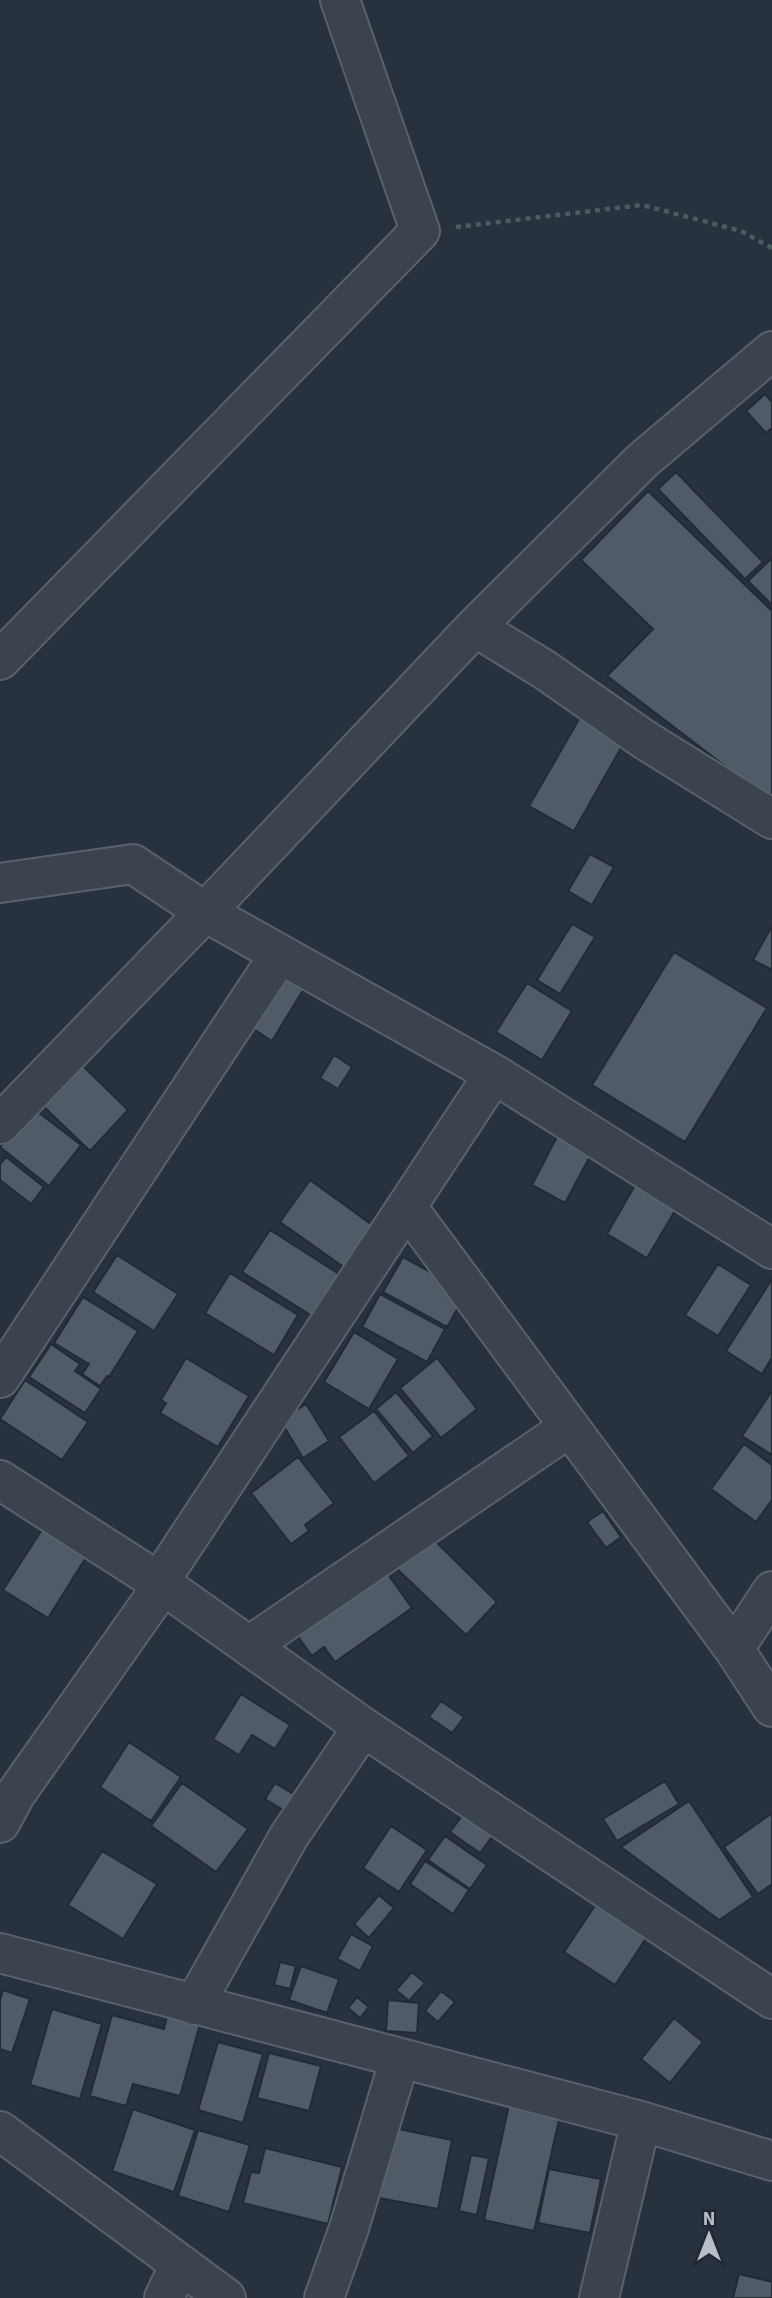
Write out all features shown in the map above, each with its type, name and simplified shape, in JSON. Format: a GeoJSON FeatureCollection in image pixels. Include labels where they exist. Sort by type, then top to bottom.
{"type":"FeatureCollection","features":[{"type":"Feature","properties":{"kind":"street"},"geometry":{"type":"LineString","coordinates":[[0,660],[421,231],[340,0]]}},
{"type":"Feature","properties":{"kind":"street"},"geometry":{"type":"LineString","coordinates":[[0,1124],[475,627],[643,460],[772,351]]}},
{"type":"Feature","properties":{"kind":"street"},"geometry":{"type":"LineString","coordinates":[[475,627],[545,670],[645,740],[772,818]]}},
{"type":"Feature","properties":{"kind":"street"},"geometry":{"type":"LineString","coordinates":[[0,883],[134,864],[205,912],[494,1074],[772,1250]]}},
{"type":"Feature","properties":{"kind":"street"},"geometry":{"type":"LineString","coordinates":[[0,1378],[281,954]]}},
{"type":"Feature","properties":{"kind":"street"},"geometry":{"type":"LineString","coordinates":[[5,1801],[151,1602],[159,1582],[494,1074]]}},
{"type":"Feature","properties":{"kind":"street"},"geometry":{"type":"LineString","coordinates":[[407,1207],[734,1649],[772,1707]]}},
{"type":"Feature","properties":{"kind":"street"},"geometry":{"type":"LineString","coordinates":[[249,1646],[570,1427]]}},
{"type":"Feature","properties":{"kind":"street"},"geometry":{"type":"LineString","coordinates":[[0,1480],[159,1582],[363,1727],[772,1998]]}},
{"type":"Feature","properties":{"kind":"street"},"geometry":{"type":"LineString","coordinates":[[734,1649],[772,1591]]}},
{"type":"Feature","properties":{"kind":"street"},"geometry":{"type":"LineString","coordinates":[[194,2005],[289,1836],[363,1727]]}},
{"type":"Feature","properties":{"kind":"street"},"geometry":{"type":"LineString","coordinates":[[0,1953],[640,2121],[772,2161]]}},
{"type":"Feature","properties":{"kind":"street"},"geometry":{"type":"LineString","coordinates":[[324,2298],[349,2228],[400,2058]]}},
{"type":"Feature","properties":{"kind":"street"},"geometry":{"type":"LineString","coordinates":[[599,2298],[640,2121]]}},
{"type":"Feature","properties":{"kind":"street"},"geometry":{"type":"LineString","coordinates":[[0,2131],[172,2281],[226,2298]]}},
{"type":"Feature","properties":{"kind":"path"},"geometry":{"type":"LineString","coordinates":[[421,231],[642,205],[741,231],[772,248]]}},
{"type":"Feature","properties":{"kind":"building"},"geometry":{"type":"Polygon","coordinates":[[[765,394],[772,402],[772,428],[766,433],[746,411],[765,394]]]}},
{"type":"Feature","properties":{"kind":"building"},"geometry":{"type":"Polygon","coordinates":[[[676,472],[763,562],[745,579],[658,489],[676,472]]]}},
{"type":"Feature","properties":{"kind":"building"},"geometry":{"type":"Polygon","coordinates":[[[648,491],[772,611],[772,802],[607,676],[653,629],[581,560],[648,491]]]}},
{"type":"Feature","properties":{"kind":"building"},"geometry":{"type":"Polygon","coordinates":[[[772,558],[772,605],[748,581],[772,558]]]}},
{"type":"Feature","properties":{"kind":"building"},"geometry":{"type":"Polygon","coordinates":[[[582,714],[626,739],[574,831],[529,806],[582,714]]]}},
{"type":"Feature","properties":{"kind":"building"},"geometry":{"type":"Polygon","coordinates":[[[590,854],[614,867],[592,905],[568,891],[590,854]]]}},
{"type":"Feature","properties":{"kind":"building"},"geometry":{"type":"Polygon","coordinates":[[[572,924],[595,937],[560,994],[537,980],[572,924]]]}},
{"type":"Feature","properties":{"kind":"building"},"geometry":{"type":"Polygon","coordinates":[[[772,926],[772,970],[753,960],[772,926]]]}},
{"type":"Feature","properties":{"kind":"building"},"geometry":{"type":"Polygon","coordinates":[[[674,952],[767,1008],[685,1142],[592,1085],[674,952]]]}},
{"type":"Feature","properties":{"kind":"building"},"geometry":{"type":"Polygon","coordinates":[[[284,974],[305,987],[272,1041],[250,1027],[284,974]]]}},
{"type":"Feature","properties":{"kind":"building"},"geometry":{"type":"Polygon","coordinates":[[[527,983],[572,1011],[542,1060],[496,1032],[527,983]]]}},
{"type":"Feature","properties":{"kind":"building"},"geometry":{"type":"Polygon","coordinates":[[[334,1055],[352,1067],[338,1089],[320,1078],[334,1055]]]}},
{"type":"Feature","properties":{"kind":"building"},"geometry":{"type":"Polygon","coordinates":[[[79,1062],[128,1110],[90,1151],[40,1103],[79,1062]]]}},
{"type":"Feature","properties":{"kind":"building"},"geometry":{"type":"Polygon","coordinates":[[[30,1106],[81,1145],[49,1186],[0,1147],[30,1106]]]}},
{"type":"Feature","properties":{"kind":"building"},"geometry":{"type":"Polygon","coordinates":[[[561,1129],[595,1147],[565,1203],[532,1185],[561,1129]]]}},
{"type":"Feature","properties":{"kind":"building"},"geometry":{"type":"Polygon","coordinates":[[[6,1157],[44,1187],[31,1204],[0,1180],[0,1164],[6,1157]]]}},
{"type":"Feature","properties":{"kind":"building"},"geometry":{"type":"Polygon","coordinates":[[[310,1180],[375,1227],[345,1268],[280,1222],[310,1180]]]}},
{"type":"Feature","properties":{"kind":"building"},"geometry":{"type":"Polygon","coordinates":[[[638,1180],[679,1204],[647,1258],[607,1234],[638,1180]]]}},
{"type":"Feature","properties":{"kind":"building"},"geometry":{"type":"Polygon","coordinates":[[[270,1230],[339,1274],[312,1316],[242,1272],[270,1230]]]}},
{"type":"Feature","properties":{"kind":"building"},"geometry":{"type":"Polygon","coordinates":[[[117,1255],[178,1294],[154,1331],[93,1292],[117,1255]]]}},
{"type":"Feature","properties":{"kind":"building"},"geometry":{"type":"Polygon","coordinates":[[[403,1257],[467,1292],[447,1327],[383,1292],[403,1257]]]}},
{"type":"Feature","properties":{"kind":"building"},"geometry":{"type":"Polygon","coordinates":[[[718,1264],[751,1285],[718,1336],[685,1315],[718,1264]]]}},
{"type":"Feature","properties":{"kind":"building"},"geometry":{"type":"Polygon","coordinates":[[[230,1273],[298,1315],[274,1355],[205,1313],[230,1273]]]}},
{"type":"Feature","properties":{"kind":"building"},"geometry":{"type":"Polygon","coordinates":[[[772,1279],[772,1358],[762,1374],[726,1351],[772,1279]]]}},
{"type":"Feature","properties":{"kind":"building"},"geometry":{"type":"Polygon","coordinates":[[[380,1294],[445,1329],[427,1362],[362,1327],[380,1294]]]}},
{"type":"Feature","properties":{"kind":"building"},"geometry":{"type":"Polygon","coordinates":[[[83,1297],[138,1331],[109,1377],[107,1376],[100,1386],[82,1374],[89,1364],[54,1343],[83,1297]]]}},
{"type":"Feature","properties":{"kind":"building"},"geometry":{"type":"Polygon","coordinates":[[[354,1332],[398,1359],[369,1409],[324,1382],[354,1332]]]}},
{"type":"Feature","properties":{"kind":"building"},"geometry":{"type":"Polygon","coordinates":[[[51,1344],[80,1364],[75,1371],[101,1389],[85,1413],[29,1377],[51,1344]]]}},
{"type":"Feature","properties":{"kind":"building"},"geometry":{"type":"Polygon","coordinates":[[[186,1358],[249,1396],[218,1447],[160,1413],[166,1403],[161,1400],[186,1358]]]}},
{"type":"Feature","properties":{"kind":"building"},"geometry":{"type":"Polygon","coordinates":[[[437,1358],[477,1409],[441,1438],[400,1388],[437,1358]]]}},
{"type":"Feature","properties":{"kind":"building"},"geometry":{"type":"Polygon","coordinates":[[[25,1380],[88,1422],[62,1460],[0,1419],[25,1380]]]}},
{"type":"Feature","properties":{"kind":"building"},"geometry":{"type":"Polygon","coordinates":[[[396,1392],[433,1436],[413,1453],[376,1409],[396,1392]]]}},
{"type":"Feature","properties":{"kind":"building"},"geometry":{"type":"Polygon","coordinates":[[[772,1393],[772,1455],[742,1436],[772,1393]]]}},
{"type":"Feature","properties":{"kind":"building"},"geometry":{"type":"Polygon","coordinates":[[[306,1404],[329,1441],[303,1458],[280,1420],[306,1404]]]}},
{"type":"Feature","properties":{"kind":"building"},"geometry":{"type":"Polygon","coordinates":[[[374,1411],[409,1456],[374,1483],[339,1437],[374,1411]]]}},
{"type":"Feature","properties":{"kind":"building"},"geometry":{"type":"Polygon","coordinates":[[[744,1444],[772,1465],[772,1500],[756,1522],[711,1489],[744,1444]]]}},
{"type":"Feature","properties":{"kind":"building"},"geometry":{"type":"Polygon","coordinates":[[[298,1457],[334,1503],[305,1525],[309,1531],[291,1544],[251,1493],[298,1457]]]}},
{"type":"Feature","properties":{"kind":"building"},"geometry":{"type":"Polygon","coordinates":[[[603,1511],[621,1537],[606,1548],[587,1522],[603,1511]]]}},
{"type":"Feature","properties":{"kind":"building"},"geometry":{"type":"Polygon","coordinates":[[[43,1528],[87,1556],[48,1618],[3,1590],[43,1528]]]}},
{"type":"Feature","properties":{"kind":"building"},"geometry":{"type":"Polygon","coordinates":[[[428,1534],[497,1602],[466,1635],[395,1567],[428,1534]]]}},
{"type":"Feature","properties":{"kind":"building"},"geometry":{"type":"Polygon","coordinates":[[[380,1563],[412,1608],[335,1662],[324,1647],[312,1656],[291,1627],[380,1563]]]}},
{"type":"Feature","properties":{"kind":"building"},"geometry":{"type":"Polygon","coordinates":[[[241,1694],[290,1725],[275,1749],[252,1735],[239,1755],[213,1739],[241,1694]]]}},
{"type":"Feature","properties":{"kind":"building"},"geometry":{"type":"Polygon","coordinates":[[[441,1701],[464,1717],[452,1733],[429,1717],[441,1701]]]}},
{"type":"Feature","properties":{"kind":"building"},"geometry":{"type":"Polygon","coordinates":[[[129,1742],[181,1777],[151,1821],[100,1787],[129,1742]]]}},
{"type":"Feature","properties":{"kind":"building"},"geometry":{"type":"Polygon","coordinates":[[[665,1781],[679,1804],[617,1841],[603,1819],[665,1781]]]}},
{"type":"Feature","properties":{"kind":"building"},"geometry":{"type":"Polygon","coordinates":[[[182,1783],[248,1829],[216,1872],[151,1826],[182,1783]]]}},
{"type":"Feature","properties":{"kind":"building"},"geometry":{"type":"Polygon","coordinates":[[[275,1783],[300,1798],[290,1814],[265,1799],[275,1783]]]}},
{"type":"Feature","properties":{"kind":"building"},"geometry":{"type":"Polygon","coordinates":[[[689,1801],[753,1897],[719,1920],[621,1847],[689,1801]]]}},
{"type":"Feature","properties":{"kind":"building"},"geometry":{"type":"Polygon","coordinates":[[[468,1808],[497,1830],[480,1853],[450,1832],[468,1808]]]}},
{"type":"Feature","properties":{"kind":"building"},"geometry":{"type":"Polygon","coordinates":[[[772,1813],[772,1884],[758,1894],[724,1847],[772,1813]]]}},
{"type":"Feature","properties":{"kind":"building"},"geometry":{"type":"Polygon","coordinates":[[[391,1826],[427,1850],[399,1892],[363,1868],[391,1826]]]}},
{"type":"Feature","properties":{"kind":"building"},"geometry":{"type":"Polygon","coordinates":[[[445,1836],[487,1865],[470,1889],[428,1860],[445,1836]]]}},
{"type":"Feature","properties":{"kind":"building"},"geometry":{"type":"Polygon","coordinates":[[[102,1851],[157,1884],[123,1939],[68,1905],[102,1851]]]}},
{"type":"Feature","properties":{"kind":"building"},"geometry":{"type":"Polygon","coordinates":[[[425,1861],[469,1890],[453,1914],[410,1884],[425,1861]]]}},
{"type":"Feature","properties":{"kind":"building"},"geometry":{"type":"Polygon","coordinates":[[[379,1895],[394,1908],[369,1938],[354,1924],[379,1895]]]}},
{"type":"Feature","properties":{"kind":"building"},"geometry":{"type":"Polygon","coordinates":[[[598,1901],[649,1934],[615,1985],[564,1952],[598,1901]]]}},
{"type":"Feature","properties":{"kind":"building"},"geometry":{"type":"Polygon","coordinates":[[[351,1934],[373,1946],[360,1971],[337,1959],[351,1934]]]}},
{"type":"Feature","properties":{"kind":"building"},"geometry":{"type":"Polygon","coordinates":[[[280,1962],[296,1966],[290,1989],[274,1985],[280,1962]]]}},
{"type":"Feature","properties":{"kind":"building"},"geometry":{"type":"Polygon","coordinates":[[[301,1966],[339,1979],[327,2013],[289,2000],[301,1966]]]}},
{"type":"Feature","properties":{"kind":"building"},"geometry":{"type":"Polygon","coordinates":[[[412,1972],[425,1983],[409,2001],[396,1990],[412,1972]]]}},
{"type":"Feature","properties":{"kind":"building"},"geometry":{"type":"Polygon","coordinates":[[[3,1990],[30,1999],[12,2053],[0,2049],[0,2000],[3,1990]]]}},
{"type":"Feature","properties":{"kind":"building"},"geometry":{"type":"Polygon","coordinates":[[[441,1991],[455,2002],[438,2022],[425,2011],[441,1991]]]}},
{"type":"Feature","properties":{"kind":"building"},"geometry":{"type":"Polygon","coordinates":[[[357,1997],[369,2007],[360,2018],[348,2008],[357,1997]]]}},
{"type":"Feature","properties":{"kind":"building"},"geometry":{"type":"Polygon","coordinates":[[[388,2000],[419,2003],[417,2033],[386,2031],[388,2000]]]}},
{"type":"Feature","properties":{"kind":"building"},"geometry":{"type":"Polygon","coordinates":[[[169,2008],[202,2017],[180,2096],[133,2084],[126,2106],[90,2096],[112,2015],[164,2029],[169,2008]]]}},
{"type":"Feature","properties":{"kind":"building"},"geometry":{"type":"Polygon","coordinates":[[[52,2009],[102,2024],[80,2099],[30,2085],[52,2009]]]}},
{"type":"Feature","properties":{"kind":"building"},"geometry":{"type":"Polygon","coordinates":[[[674,2018],[703,2042],[670,2083],[641,2059],[674,2018]]]}},
{"type":"Feature","properties":{"kind":"building"},"geometry":{"type":"Polygon","coordinates":[[[218,2042],[263,2054],[243,2123],[198,2110],[218,2042]]]}},
{"type":"Feature","properties":{"kind":"building"},"geometry":{"type":"Polygon","coordinates":[[[269,2053],[321,2066],[309,2111],[257,2098],[269,2053]]]}},
{"type":"Feature","properties":{"kind":"building"},"geometry":{"type":"Polygon","coordinates":[[[510,2100],[561,2111],[534,2231],[484,2220],[510,2100]]]}},
{"type":"Feature","properties":{"kind":"building"},"geometry":{"type":"Polygon","coordinates":[[[133,2109],[195,2130],[174,2192],[112,2171],[133,2109]]]}},
{"type":"Feature","properties":{"kind":"building"},"geometry":{"type":"Polygon","coordinates":[[[394,2128],[452,2140],[438,2209],[379,2198],[394,2128]]]}},
{"type":"Feature","properties":{"kind":"building"},"geometry":{"type":"Polygon","coordinates":[[[198,2130],[250,2145],[229,2212],[178,2196],[198,2130]]]}},
{"type":"Feature","properties":{"kind":"building"},"geometry":{"type":"Polygon","coordinates":[[[265,2148],[342,2167],[328,2224],[243,2203],[251,2172],[259,2173],[265,2148]]]}},
{"type":"Feature","properties":{"kind":"building"},"geometry":{"type":"Polygon","coordinates":[[[471,2155],[489,2158],[477,2215],[459,2211],[471,2155]]]}},
{"type":"Feature","properties":{"kind":"building"},"geometry":{"type":"Polygon","coordinates":[[[549,2169],[601,2179],[590,2233],[538,2223],[549,2169]]]}},
{"type":"Feature","properties":{"kind":"building"},"geometry":{"type":"Polygon","coordinates":[[[739,2274],[772,2282],[772,2298],[733,2298],[739,2274]]]}}]}
